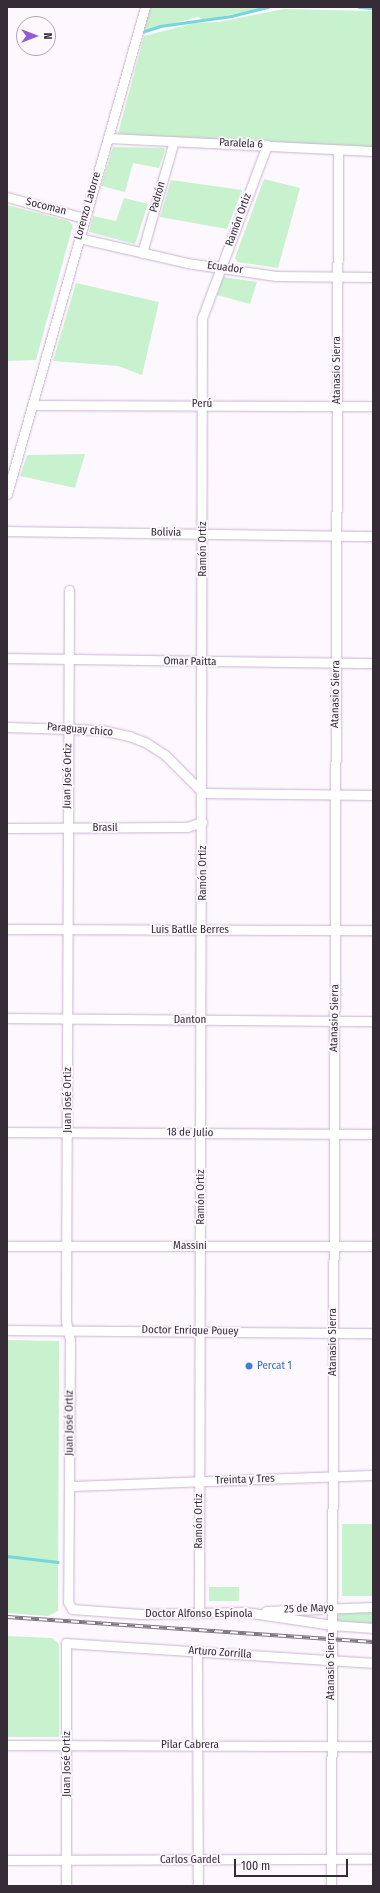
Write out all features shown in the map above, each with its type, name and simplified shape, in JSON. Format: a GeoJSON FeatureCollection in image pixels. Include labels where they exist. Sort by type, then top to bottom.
{"type":"FeatureCollection","features":[{"type":"Feature","properties":{"kind":"street","name":"Lorenzo Latorre"},"geometry":{"type":"LineString","coordinates":[[7,494],[145,7]]}},
{"type":"Feature","properties":{"kind":"street","name":"Paralela 6"},"geometry":{"type":"LineString","coordinates":[[108,138],[373,151]]}},
{"type":"Feature","properties":{"kind":"street","name":"Padrón"},"geometry":{"type":"LineString","coordinates":[[142,253],[174,141]]}},
{"type":"Feature","properties":{"kind":"street","name":"Ramón Ortiz"},"geometry":{"type":"LineString","coordinates":[[199,1614],[203,930],[202,318],[267,145]]}},
{"type":"Feature","properties":{"kind":"street","name":"Atanasio Sierra"},"geometry":{"type":"LineString","coordinates":[[332,1886],[331,1661],[333,1134],[336,930],[335,795],[338,150]]}},
{"type":"Feature","properties":{"kind":"street","name":"Socoman"},"geometry":{"type":"LineString","coordinates":[[7,197],[84,218]]}},
{"type":"Feature","properties":{"kind":"street","name":"Ecuador"},"geometry":{"type":"LineString","coordinates":[[79,238],[187,263],[276,276],[373,277]]}},
{"type":"Feature","properties":{"kind":"street","name":"Perú"},"geometry":{"type":"LineString","coordinates":[[32,405],[203,404],[373,406]]}},
{"type":"Feature","properties":{"kind":"street","name":"Bolivia"},"geometry":{"type":"LineString","coordinates":[[7,531],[373,536]]}},
{"type":"Feature","properties":{"kind":"street","name":"Juan José Ortiz"},"geometry":{"type":"LineString","coordinates":[[69,590],[69,1020],[67,1245],[70,1486],[67,1585],[68,1602],[72,1609]]}},
{"type":"Feature","properties":{"kind":"street","name":"Omar Paitta"},"geometry":{"type":"LineString","coordinates":[[7,658],[203,662],[373,663]]}},
{"type":"Feature","properties":{"kind":"street","name":"Paraguay chico"},"geometry":{"type":"LineString","coordinates":[[7,727],[101,730],[146,742],[170,759],[203,793]]}},
{"type":"Feature","properties":{"kind":"street"},"geometry":{"type":"LineString","coordinates":[[203,793],[373,795]]}},
{"type":"Feature","properties":{"kind":"street","name":"Brasil"},"geometry":{"type":"LineString","coordinates":[[7,828],[187,827],[202,822]]}},
{"type":"Feature","properties":{"kind":"street","name":"Luis Batlle Berres"},"geometry":{"type":"LineString","coordinates":[[7,929],[373,930]]}},
{"type":"Feature","properties":{"kind":"street","name":"Danton"},"geometry":{"type":"LineString","coordinates":[[7,1018],[69,1020],[373,1021]]}},
{"type":"Feature","properties":{"kind":"street","name":"18 de Julio"},"geometry":{"type":"LineString","coordinates":[[7,1132],[68,1131],[373,1134]]}},
{"type":"Feature","properties":{"kind":"street","name":"Massini"},"geometry":{"type":"LineString","coordinates":[[7,1246],[373,1246]]}},
{"type":"Feature","properties":{"kind":"street","name":"Doctor Enrique Pouey"},"geometry":{"type":"LineString","coordinates":[[7,1330],[373,1333]]}},
{"type":"Feature","properties":{"kind":"street","name":"Treinta y Tres"},"geometry":{"type":"LineString","coordinates":[[70,1486],[373,1475]]}},
{"type":"Feature","properties":{"kind":"street","name":"25 de Mayo"},"geometry":{"type":"LineString","coordinates":[[244,1612],[373,1607]]}},
{"type":"Feature","properties":{"kind":"street","name":"Doctor Alfonso Espínola"},"geometry":{"type":"LineString","coordinates":[[72,1609],[141,1614],[244,1612],[332,1625],[373,1628]]}},
{"type":"Feature","properties":{"kind":"street","name":"Juan José Ortiz"},"geometry":{"type":"LineString","coordinates":[[66,1643],[66,1886]]}},
{"type":"Feature","properties":{"kind":"street","name":"Arturo Zorrilla"},"geometry":{"type":"LineString","coordinates":[[66,1643],[373,1663]]}},
{"type":"Feature","properties":{"kind":"street"},"geometry":{"type":"LineString","coordinates":[[197,1651],[198,1886]]}},
{"type":"Feature","properties":{"kind":"street","name":"Pilar Cabrera"},"geometry":{"type":"LineString","coordinates":[[7,1745],[373,1746]]}},
{"type":"Feature","properties":{"kind":"street","name":"Carlos Gardel"},"geometry":{"type":"LineString","coordinates":[[7,1860],[373,1859]]}},
{"type":"Feature","properties":{"kind":"green space"},"geometry":{"type":"Polygon","coordinates":[[[148,7],[267,7],[205,20],[198,17],[144,31],[143,24],[148,7]]]}},
{"type":"Feature","properties":{"kind":"green space"},"geometry":{"type":"Polygon","coordinates":[[[284,9],[373,11],[373,148],[118,134],[144,36],[195,23],[219,22],[284,9]]]}},
{"type":"Feature","properties":{"kind":"green space"},"geometry":{"type":"Polygon","coordinates":[[[113,147],[164,148],[165,150],[159,168],[133,163],[125,192],[101,186],[113,147]]]}},
{"type":"Feature","properties":{"kind":"green space"},"geometry":{"type":"Polygon","coordinates":[[[264,179],[300,188],[278,268],[237,262],[235,258],[264,179]]]}},
{"type":"Feature","properties":{"kind":"green space"},"geometry":{"type":"Polygon","coordinates":[[[171,180],[242,190],[227,229],[160,217],[171,180]]]}},
{"type":"Feature","properties":{"kind":"green space"},"geometry":{"type":"Polygon","coordinates":[[[124,198],[148,204],[135,244],[89,232],[93,216],[116,221],[124,198]]]}},
{"type":"Feature","properties":{"kind":"green space"},"geometry":{"type":"Polygon","coordinates":[[[7,205],[68,221],[73,225],[36,360],[7,361],[7,205]]]}},
{"type":"Feature","properties":{"kind":"green space"},"geometry":{"type":"Polygon","coordinates":[[[223,277],[257,282],[250,304],[217,295],[223,277]]]}},
{"type":"Feature","properties":{"kind":"green space"},"geometry":{"type":"Polygon","coordinates":[[[76,283],[159,302],[142,375],[118,366],[53,361],[76,283]]]}},
{"type":"Feature","properties":{"kind":"green space"},"geometry":{"type":"Polygon","coordinates":[[[85,454],[75,488],[20,476],[27,455],[85,454]]]}},
{"type":"Feature","properties":{"kind":"green space"},"geometry":{"type":"Polygon","coordinates":[[[7,1340],[59,1341],[58,1611],[48,1616],[7,1613],[7,1340]]]}},
{"type":"Feature","properties":{"kind":"green space"},"geometry":{"type":"Polygon","coordinates":[[[342,1524],[373,1524],[373,1596],[342,1596],[342,1524]]]}},
{"type":"Feature","properties":{"kind":"green space"},"geometry":{"type":"Polygon","coordinates":[[[209,1587],[239,1587],[239,1601],[209,1601],[209,1587]]]}},
{"type":"Feature","properties":{"kind":"green space"},"geometry":{"type":"Polygon","coordinates":[[[373,1610],[373,1625],[337,1621],[338,1611],[373,1610]]]}},
{"type":"Feature","properties":{"kind":"green space"},"geometry":{"type":"Polygon","coordinates":[[[7,1636],[52,1638],[59,1644],[59,1737],[7,1737],[7,1636]]]}},
{"type":"Feature","properties":{"kind":"waterway"},"geometry":{"type":"LineString","coordinates":[[142,32],[160,26],[231,16],[268,7]]}},
{"type":"Feature","properties":{"kind":"waterway"},"geometry":{"type":"LineString","coordinates":[[359,7],[373,8]]}},
{"type":"Feature","properties":{"kind":"waterway"},"geometry":{"type":"LineString","coordinates":[[7,1556],[58,1562]]}},
{"type":"Feature","properties":{"kind":"railway"},"geometry":{"type":"LineString","coordinates":[[7,1617],[373,1642]]}},
{"type":"Feature","properties":{"kind":"place","name":"Percat 1"},"geometry":{"type":"Point","coordinates":[249,1366]}}]}
